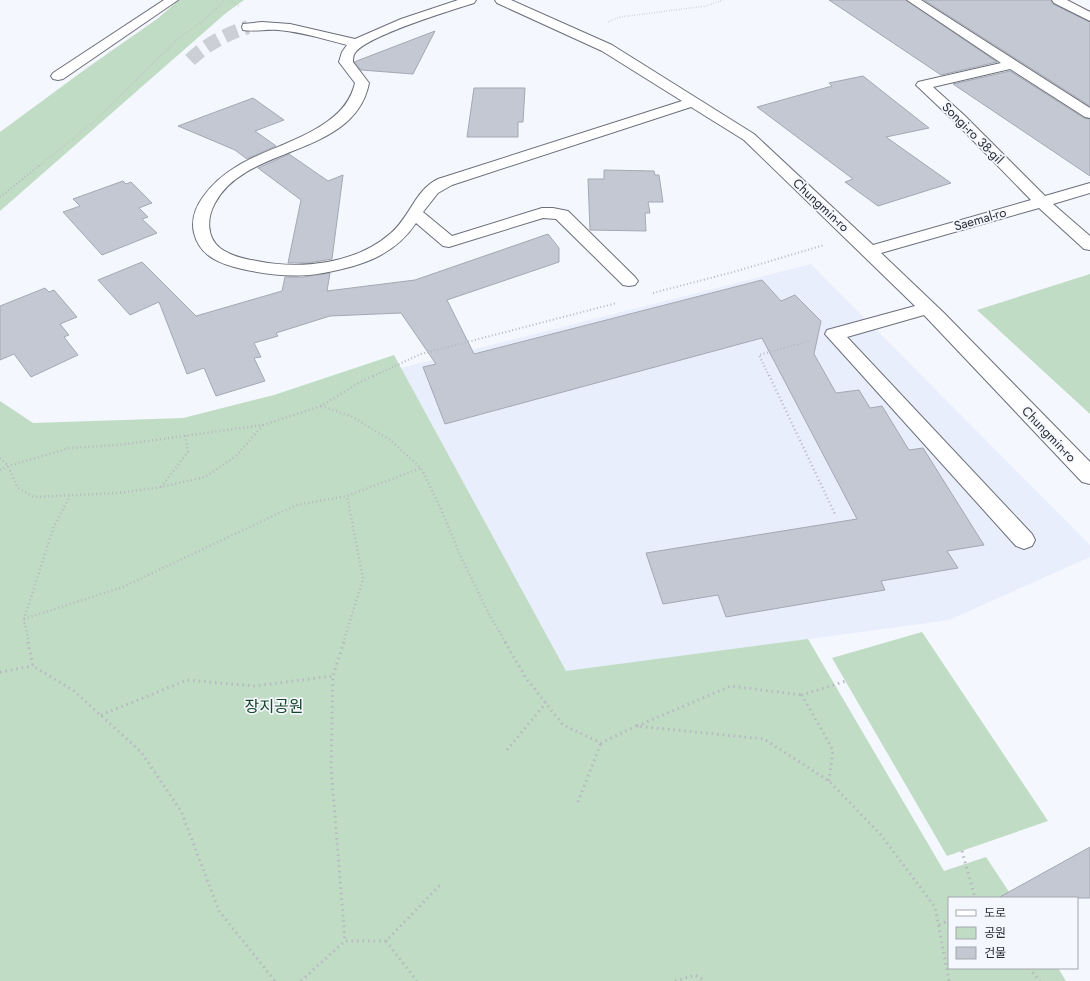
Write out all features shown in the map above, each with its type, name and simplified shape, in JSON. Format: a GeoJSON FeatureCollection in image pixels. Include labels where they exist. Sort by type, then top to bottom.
{"type":"FeatureCollection","features":[{"type":"Feature","properties":{"kind":"street"},"geometry":{"type":"LineString","coordinates":[[58,76],[172,0]]}},
{"type":"Feature","properties":{"kind":"street"},"geometry":{"type":"LineString","coordinates":[[470,0],[379,32],[357,44],[349,51],[346,62],[362,83],[360,96],[350,109],[333,125],[295,146],[246,166],[211,195],[203,210],[200,226],[206,243],[219,255],[242,264],[274,270],[312,270],[347,262],[376,252],[399,235],[426,196],[439,185],[693,102]]}},
{"type":"Feature","properties":{"kind":"street","name":"Chungmin-ro"},"geometry":{"type":"LineString","coordinates":[[501,0],[607,48],[749,138],[869,250],[928,308],[1090,476]]}},
{"type":"Feature","properties":{"kind":"street"},"geometry":{"type":"LineString","coordinates":[[913,0],[1090,114]]}},
{"type":"Feature","properties":{"kind":"street"},"geometry":{"type":"LineString","coordinates":[[1058,0],[1090,17]]}},
{"type":"Feature","properties":{"kind":"street"},"geometry":{"type":"LineString","coordinates":[[248,27],[266,25],[286,26],[357,44]]}},
{"type":"Feature","properties":{"kind":"street","name":"Songi-ro 38-gil"},"geometry":{"type":"LineString","coordinates":[[1013,64],[923,85],[959,118],[1042,202],[1090,245]]}},
{"type":"Feature","properties":{"kind":"street","name":"Saemal-ro"},"geometry":{"type":"LineString","coordinates":[[869,250],[1090,188]]}},
{"type":"Feature","properties":{"kind":"street"},"geometry":{"type":"LineString","coordinates":[[414,213],[449,242],[542,213],[562,215],[629,281]]}},
{"type":"Feature","properties":{"kind":"street"},"geometry":{"type":"LineString","coordinates":[[928,308],[834,334],[1024,540]]}},
{"type":"Feature","properties":{"kind":"path"},"geometry":{"type":"LineString","coordinates":[[0,197],[91,124],[180,37],[202,22],[225,0]]}},
{"type":"Feature","properties":{"kind":"path"},"geometry":{"type":"LineString","coordinates":[[572,32],[600,25],[620,17],[706,6],[723,0]]}},
{"type":"Feature","properties":{"kind":"path"},"geometry":{"type":"LineString","coordinates":[[647,295],[737,271],[854,236]]}},
{"type":"Feature","properties":{"kind":"path"},"geometry":{"type":"LineString","coordinates":[[0,470],[8,466],[70,448],[119,445],[262,425],[321,406],[362,381],[421,354],[624,301]]}},
{"type":"Feature","properties":{"kind":"path"},"geometry":{"type":"LineString","coordinates":[[834,334],[759,355],[834,514]]}},
{"type":"Feature","properties":{"kind":"path"},"geometry":{"type":"LineString","coordinates":[[321,406],[351,416],[390,440],[421,468],[440,507],[460,555],[489,614],[526,678],[563,725],[601,743]]}},
{"type":"Feature","properties":{"kind":"path"},"geometry":{"type":"LineString","coordinates":[[0,458],[8,466],[18,488],[34,497],[118,493],[160,487],[204,478],[236,456],[262,425]]}},
{"type":"Feature","properties":{"kind":"path"},"geometry":{"type":"LineString","coordinates":[[160,487],[188,452],[185,436]]}},
{"type":"Feature","properties":{"kind":"path"},"geometry":{"type":"LineString","coordinates":[[24,619],[123,587],[296,505],[347,496],[421,468]]}},
{"type":"Feature","properties":{"kind":"path"},"geometry":{"type":"LineString","coordinates":[[33,666],[24,619],[54,526],[70,496]]}},
{"type":"Feature","properties":{"kind":"path"},"geometry":{"type":"LineString","coordinates":[[345,941],[330,767],[333,676],[363,579],[347,496]]}},
{"type":"Feature","properties":{"kind":"path"},"geometry":{"type":"LineString","coordinates":[[0,672],[33,666],[74,691],[140,752],[181,811],[219,911],[275,981]]}},
{"type":"Feature","properties":{"kind":"path"},"geometry":{"type":"LineString","coordinates":[[101,715],[187,680],[254,686],[333,676]]}},
{"type":"Feature","properties":{"kind":"path"},"geometry":{"type":"LineString","coordinates":[[578,802],[601,743],[636,726],[731,686],[802,695],[846,681]]}},
{"type":"Feature","properties":{"kind":"path"},"geometry":{"type":"LineString","coordinates":[[802,695],[833,750],[829,781]]}},
{"type":"Feature","properties":{"kind":"path"},"geometry":{"type":"LineString","coordinates":[[507,750],[546,702]]}},
{"type":"Feature","properties":{"kind":"path"},"geometry":{"type":"LineString","coordinates":[[636,726],[764,739],[829,781],[881,834],[935,907],[949,981]]}},
{"type":"Feature","properties":{"kind":"path"},"geometry":{"type":"LineString","coordinates":[[962,851],[975,897]]}},
{"type":"Feature","properties":{"kind":"path"},"geometry":{"type":"LineString","coordinates":[[302,981],[345,941],[386,941],[441,884]]}},
{"type":"Feature","properties":{"kind":"path"},"geometry":{"type":"LineString","coordinates":[[939,925],[948,920]]}},
{"type":"Feature","properties":{"kind":"path"},"geometry":{"type":"LineString","coordinates":[[386,941],[417,981]]}},
{"type":"Feature","properties":{"kind":"path"},"geometry":{"type":"LineString","coordinates":[[1030,969],[1040,981]]}},
{"type":"Feature","properties":{"kind":"path"},"geometry":{"type":"LineString","coordinates":[[675,981],[695,975],[705,981]]}},
{"type":"Feature","properties":{"kind":"shaded area"},"geometry":{"type":"Polygon","coordinates":[[[811,264],[1090,545],[1090,557],[949,620],[566,672],[401,368],[811,264]]]}},
{"type":"Feature","properties":{"kind":"green space"},"geometry":{"type":"Polygon","coordinates":[[[179,0],[244,0],[226,13],[0,211],[0,132],[157,19],[179,0]]]}},
{"type":"Feature","properties":{"kind":"green space"},"geometry":{"type":"Polygon","coordinates":[[[1090,274],[1090,414],[977,310],[1090,274]]]}},
{"type":"Feature","properties":{"kind":"green space","name":"장지공원"},"geometry":{"type":"Polygon","coordinates":[[[394,355],[566,671],[808,639],[944,871],[986,857],[1012,897],[948,897],[948,969],[1059,969],[1066,981],[0,981],[0,401],[33,423],[183,418],[274,395],[394,355]]]}},
{"type":"Feature","properties":{"kind":"green space"},"geometry":{"type":"Polygon","coordinates":[[[922,632],[1048,821],[947,856],[832,658],[922,632]]]}},
{"type":"Feature","properties":{"kind":"building"},"geometry":{"type":"Polygon","coordinates":[[[829,0],[906,0],[997,62],[941,75],[829,0]]]}},
{"type":"Feature","properties":{"kind":"building"},"geometry":{"type":"Polygon","coordinates":[[[924,0],[1051,0],[1053,4],[1090,22],[1090,106],[924,0]]]}},
{"type":"Feature","properties":{"kind":"building"},"geometry":{"type":"Polygon","coordinates":[[[435,31],[413,74],[361,70],[354,62],[435,31]]]}},
{"type":"Feature","properties":{"kind":"building"},"geometry":{"type":"Polygon","coordinates":[[[1010,71],[1084,118],[1090,119],[1090,176],[953,84],[1010,71]]]}},
{"type":"Feature","properties":{"kind":"building"},"geometry":{"type":"Polygon","coordinates":[[[863,76],[929,128],[886,137],[951,183],[878,206],[845,182],[853,179],[757,107],[832,86],[829,83],[863,76]]]}},
{"type":"Feature","properties":{"kind":"building"},"geometry":{"type":"Polygon","coordinates":[[[474,88],[525,88],[523,122],[518,122],[518,137],[467,137],[474,88]]]}},
{"type":"Feature","properties":{"kind":"building"},"geometry":{"type":"Polygon","coordinates":[[[253,98],[284,120],[255,131],[276,146],[247,159],[235,150],[178,126],[253,98]]]}},
{"type":"Feature","properties":{"kind":"building"},"geometry":{"type":"Polygon","coordinates":[[[289,154],[328,181],[343,175],[332,259],[309,263],[288,263],[301,200],[258,168],[289,154]]]}},
{"type":"Feature","properties":{"kind":"building"},"geometry":{"type":"Polygon","coordinates":[[[604,170],[654,171],[655,175],[659,175],[663,202],[648,202],[650,213],[645,213],[646,231],[590,230],[588,179],[604,179],[604,170]]]}},
{"type":"Feature","properties":{"kind":"building"},"geometry":{"type":"Polygon","coordinates":[[[123,181],[126,184],[131,182],[152,203],[139,208],[148,217],[142,219],[157,233],[102,255],[63,212],[80,206],[73,199],[123,181]]]}},
{"type":"Feature","properties":{"kind":"building"},"geometry":{"type":"Polygon","coordinates":[[[548,234],[559,248],[559,262],[447,300],[474,354],[762,280],[781,301],[795,295],[821,321],[814,354],[836,393],[859,390],[870,408],[882,406],[909,450],[923,448],[984,545],[947,551],[958,568],[881,581],[885,590],[726,617],[718,595],[663,604],[646,553],[857,519],[762,338],[445,424],[423,367],[436,364],[401,313],[330,316],[276,333],[278,336],[254,343],[261,357],[254,358],[265,381],[216,396],[204,368],[187,374],[159,302],[130,315],[98,280],[142,262],[196,316],[282,291],[285,277],[303,277],[330,273],[327,291],[415,280],[548,234]]]}},
{"type":"Feature","properties":{"kind":"building"},"geometry":{"type":"Polygon","coordinates":[[[45,288],[49,292],[54,290],[77,317],[60,324],[69,335],[64,337],[78,355],[31,377],[14,354],[0,360],[0,306],[45,288]]]}},
{"type":"Feature","properties":{"kind":"building"},"geometry":{"type":"Polygon","coordinates":[[[1090,847],[1090,898],[1000,897],[1090,847]]]}},
{"type":"Feature","properties":{"kind":"tunnel"},"geometry":{"type":"LineString","coordinates":[[190,60],[217,40],[248,27]]}}]}
